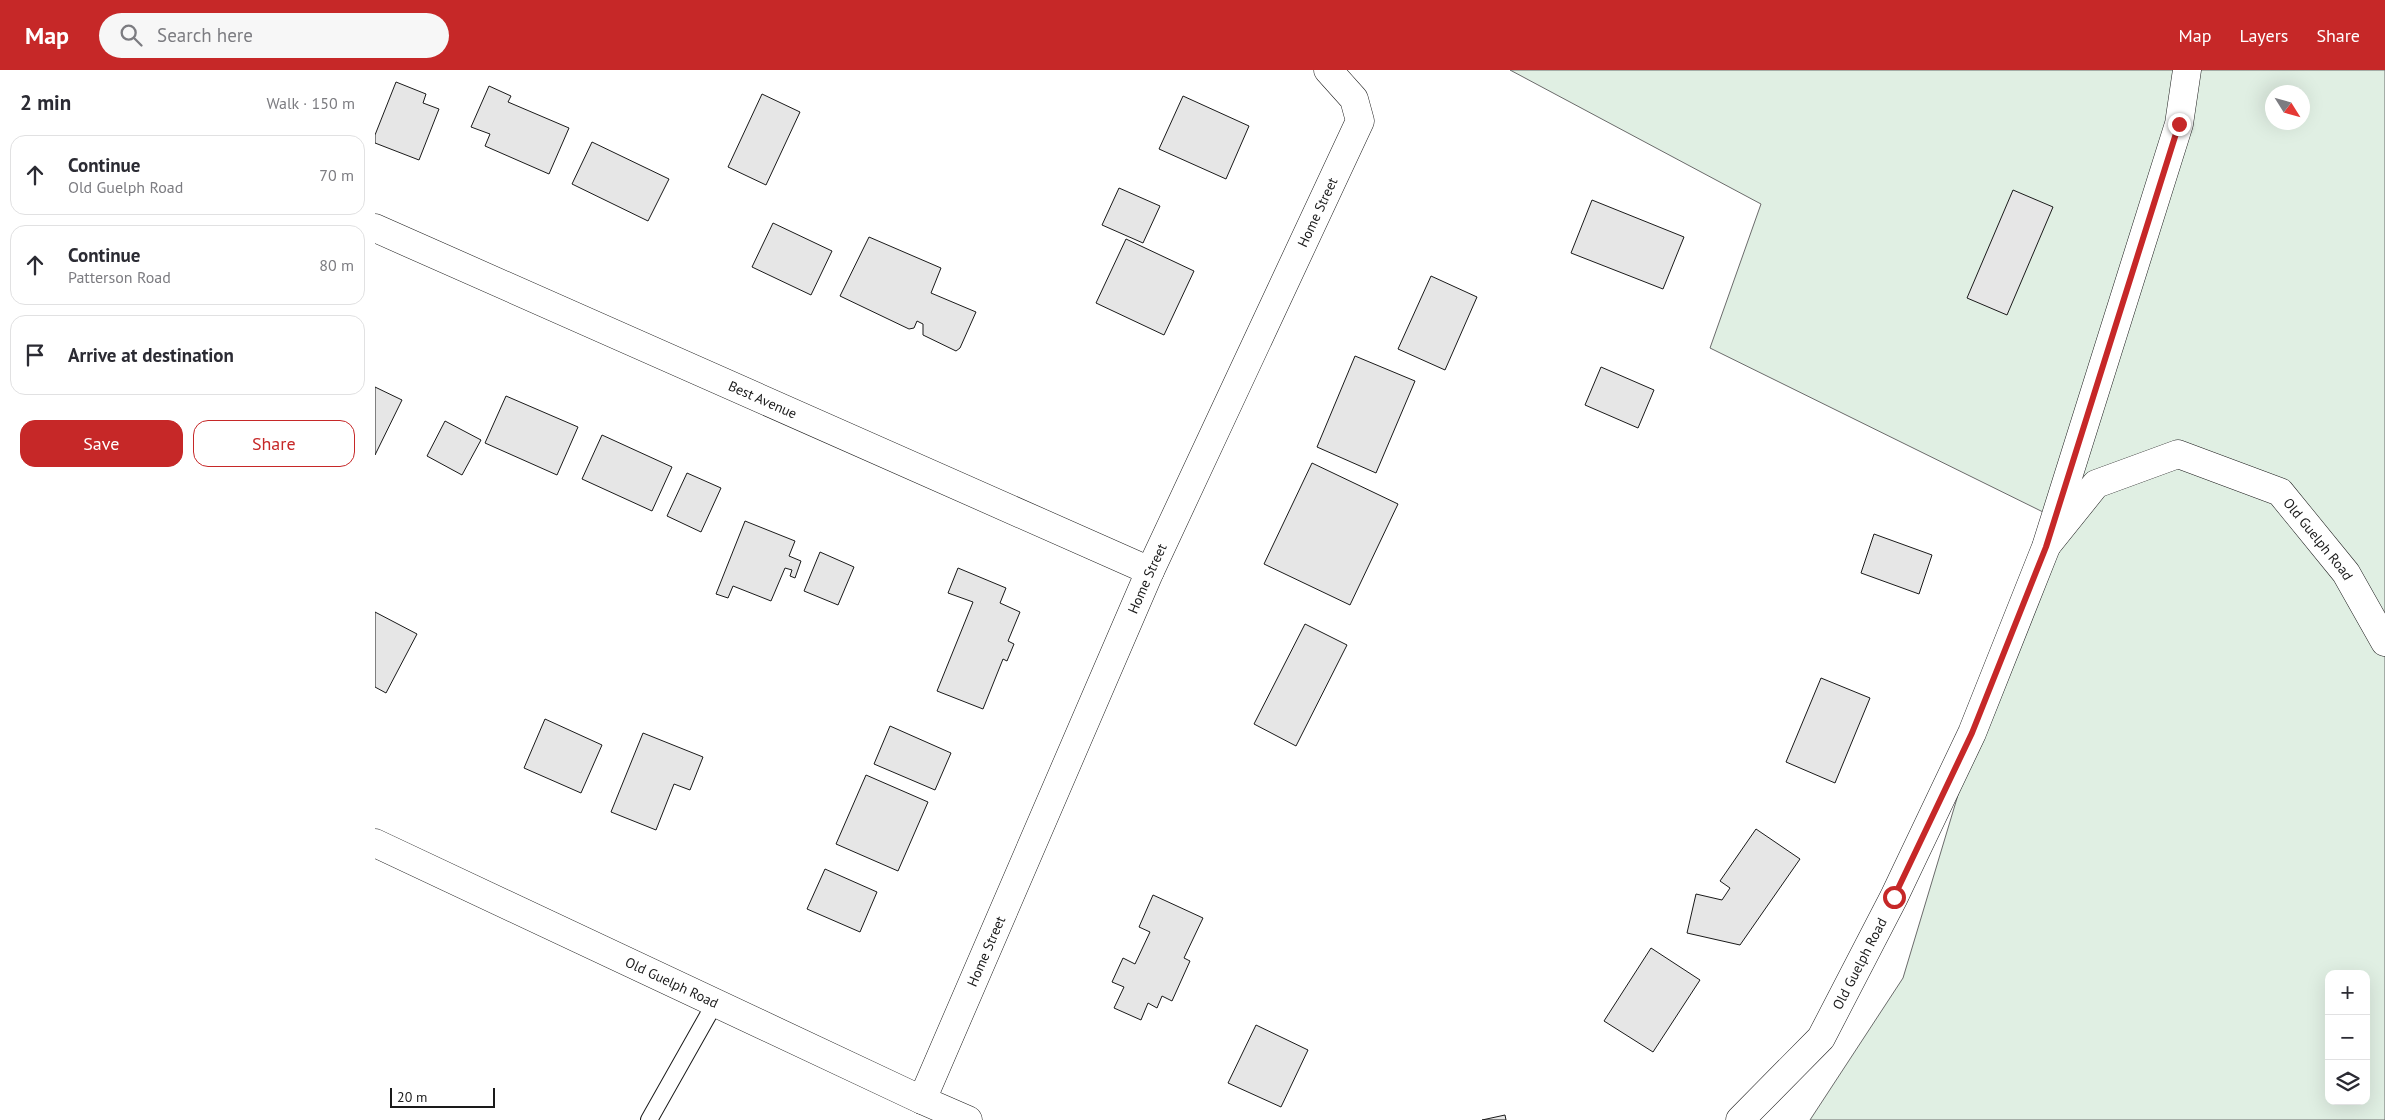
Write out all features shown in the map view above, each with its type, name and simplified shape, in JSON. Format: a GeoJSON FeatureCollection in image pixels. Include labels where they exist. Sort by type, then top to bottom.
{"type":"FeatureCollection","features":[{"type":"Feature","properties":{"kind":"street","name":"Home Street"},"geometry":{"type":"LineString","coordinates":[[922,1100],[1150,571],[1360,121],[1354,99],[1329,70]]}},
{"type":"Feature","properties":{"kind":"street"},"geometry":{"type":"LineString","coordinates":[[2046,547],[2179,124],[2187,70]]}},
{"type":"Feature","properties":{"kind":"street","name":"Best Avenue"},"geometry":{"type":"LineString","coordinates":[[375,228],[1150,571]]}},
{"type":"Feature","properties":{"kind":"street","name":"Old Guelph Road"},"geometry":{"type":"LineString","coordinates":[[1740,1120],[1821,1038],[1894,897],[1972,733],[2046,547],[2096,484],[2178,454],[2279,492],[2347,573],[2385,642]]}},
{"type":"Feature","properties":{"kind":"street","name":"Old Guelph Road"},"geometry":{"type":"LineString","coordinates":[[375,843],[968,1120]]}},
{"type":"Feature","properties":{"kind":"lane"},"geometry":{"type":"LineString","coordinates":[[649,1120],[715,1003]]}},
{"type":"Feature","properties":{"kind":"green space"},"geometry":{"type":"Polygon","coordinates":[[[1510,70],[2385,70],[2385,1120],[1810,1120],[1903,978],[2043,512],[1710,348],[1761,204],[1510,70]]]}},
{"type":"Feature","properties":{"kind":"building"},"geometry":{"type":"Polygon","coordinates":[[[396,82],[426,94],[423,103],[439,109],[419,160],[375,143],[375,135],[396,82]]]}},
{"type":"Feature","properties":{"kind":"building"},"geometry":{"type":"Polygon","coordinates":[[[489,86],[511,96],[508,102],[569,128],[549,174],[485,146],[490,134],[471,127],[489,86]]]}},
{"type":"Feature","properties":{"kind":"building"},"geometry":{"type":"Polygon","coordinates":[[[762,94],[800,112],[766,185],[728,167],[762,94]]]}},
{"type":"Feature","properties":{"kind":"building"},"geometry":{"type":"Polygon","coordinates":[[[1183,96],[1249,126],[1226,179],[1159,149],[1183,96]]]}},
{"type":"Feature","properties":{"kind":"building"},"geometry":{"type":"Polygon","coordinates":[[[592,142],[669,179],[648,221],[572,184],[592,142]]]}},
{"type":"Feature","properties":{"kind":"building"},"geometry":{"type":"Polygon","coordinates":[[[1119,188],[1160,206],[1143,243],[1102,225],[1119,188]]]}},
{"type":"Feature","properties":{"kind":"building"},"geometry":{"type":"Polygon","coordinates":[[[2013,190],[2053,207],[2007,315],[1967,298],[2013,190]]]}},
{"type":"Feature","properties":{"kind":"building"},"geometry":{"type":"Polygon","coordinates":[[[1592,200],[1684,237],[1663,289],[1571,253],[1592,200]]]}},
{"type":"Feature","properties":{"kind":"building"},"geometry":{"type":"Polygon","coordinates":[[[773,223],[832,251],[811,295],[752,267],[773,223]]]}},
{"type":"Feature","properties":{"kind":"building"},"geometry":{"type":"Polygon","coordinates":[[[869,237],[941,268],[931,293],[976,312],[960,348],[956,351],[923,335],[923,324],[917,321],[914,328],[909,329],[840,296],[869,237]]]}},
{"type":"Feature","properties":{"kind":"building"},"geometry":{"type":"Polygon","coordinates":[[[1126,239],[1194,271],[1164,335],[1096,303],[1126,239]]]}},
{"type":"Feature","properties":{"kind":"building"},"geometry":{"type":"Polygon","coordinates":[[[1431,276],[1477,297],[1445,370],[1398,349],[1431,276]]]}},
{"type":"Feature","properties":{"kind":"building"},"geometry":{"type":"Polygon","coordinates":[[[1355,356],[1415,381],[1376,473],[1317,447],[1355,356]]]}},
{"type":"Feature","properties":{"kind":"building"},"geometry":{"type":"Polygon","coordinates":[[[1601,367],[1654,390],[1638,428],[1585,405],[1601,367]]]}},
{"type":"Feature","properties":{"kind":"building"},"geometry":{"type":"Polygon","coordinates":[[[375,387],[402,400],[375,455],[375,387]]]}},
{"type":"Feature","properties":{"kind":"building"},"geometry":{"type":"Polygon","coordinates":[[[506,396],[578,427],[557,475],[485,443],[506,396]]]}},
{"type":"Feature","properties":{"kind":"building"},"geometry":{"type":"Polygon","coordinates":[[[445,421],[481,440],[462,475],[427,456],[445,421]]]}},
{"type":"Feature","properties":{"kind":"building"},"geometry":{"type":"Polygon","coordinates":[[[602,435],[672,467],[652,511],[582,479],[602,435]]]}},
{"type":"Feature","properties":{"kind":"building"},"geometry":{"type":"Polygon","coordinates":[[[1312,463],[1398,504],[1350,605],[1264,564],[1312,463]]]}},
{"type":"Feature","properties":{"kind":"building"},"geometry":{"type":"Polygon","coordinates":[[[687,473],[721,488],[701,532],[667,516],[687,473]]]}},
{"type":"Feature","properties":{"kind":"building"},"geometry":{"type":"Polygon","coordinates":[[[745,521],[795,541],[789,556],[801,561],[795,578],[790,576],[792,570],[785,568],[771,601],[733,586],[728,598],[716,594],[745,521]]]}},
{"type":"Feature","properties":{"kind":"building"},"geometry":{"type":"Polygon","coordinates":[[[1874,534],[1932,555],[1919,594],[1861,573],[1874,534]]]}},
{"type":"Feature","properties":{"kind":"building"},"geometry":{"type":"Polygon","coordinates":[[[820,552],[854,567],[838,605],[804,591],[820,552]]]}},
{"type":"Feature","properties":{"kind":"building"},"geometry":{"type":"Polygon","coordinates":[[[958,568],[1006,588],[1000,603],[1020,612],[1008,641],[1014,644],[1007,661],[1003,659],[983,709],[937,691],[973,602],[948,593],[958,568]]]}},
{"type":"Feature","properties":{"kind":"building"},"geometry":{"type":"Polygon","coordinates":[[[375,612],[417,634],[386,693],[375,687],[375,612]]]}},
{"type":"Feature","properties":{"kind":"building"},"geometry":{"type":"Polygon","coordinates":[[[1305,624],[1347,645],[1296,746],[1254,724],[1305,624]]]}},
{"type":"Feature","properties":{"kind":"building"},"geometry":{"type":"Polygon","coordinates":[[[1821,678],[1870,698],[1835,783],[1786,762],[1821,678]]]}},
{"type":"Feature","properties":{"kind":"building"},"geometry":{"type":"Polygon","coordinates":[[[545,719],[602,745],[581,793],[524,768],[545,719]]]}},
{"type":"Feature","properties":{"kind":"building"},"geometry":{"type":"Polygon","coordinates":[[[890,726],[951,753],[935,790],[874,764],[890,726]]]}},
{"type":"Feature","properties":{"kind":"building"},"geometry":{"type":"Polygon","coordinates":[[[643,733],[703,757],[690,790],[674,784],[656,830],[611,812],[643,733]]]}},
{"type":"Feature","properties":{"kind":"building"},"geometry":{"type":"Polygon","coordinates":[[[866,775],[928,802],[898,871],[836,844],[866,775]]]}},
{"type":"Feature","properties":{"kind":"building"},"geometry":{"type":"Polygon","coordinates":[[[1756,829],[1800,859],[1740,945],[1687,933],[1696,894],[1722,900],[1730,888],[1720,881],[1756,829]]]}},
{"type":"Feature","properties":{"kind":"building"},"geometry":{"type":"Polygon","coordinates":[[[825,869],[877,892],[860,932],[807,909],[825,869]]]}},
{"type":"Feature","properties":{"kind":"building"},"geometry":{"type":"Polygon","coordinates":[[[1153,895],[1203,918],[1184,958],[1190,961],[1172,1001],[1162,996],[1157,1008],[1148,1003],[1141,1020],[1114,1008],[1124,987],[1112,982],[1123,958],[1135,964],[1150,932],[1139,927],[1153,895]]]}},
{"type":"Feature","properties":{"kind":"building"},"geometry":{"type":"Polygon","coordinates":[[[1651,948],[1700,980],[1653,1052],[1604,1021],[1651,948]]]}},
{"type":"Feature","properties":{"kind":"building"},"geometry":{"type":"Polygon","coordinates":[[[1256,1025],[1308,1050],[1281,1107],[1228,1083],[1256,1025]]]}},
{"type":"Feature","properties":{"kind":"building"},"geometry":{"type":"Polygon","coordinates":[[[1505,1115],[1506,1120],[1482,1120],[1505,1115]]]}},
{"type":"Feature","properties":{"kind":"route"},"geometry":{"type":"LineString","coordinates":[[1894,897],[1972,733],[2046,547],[2179,124]]}}]}
